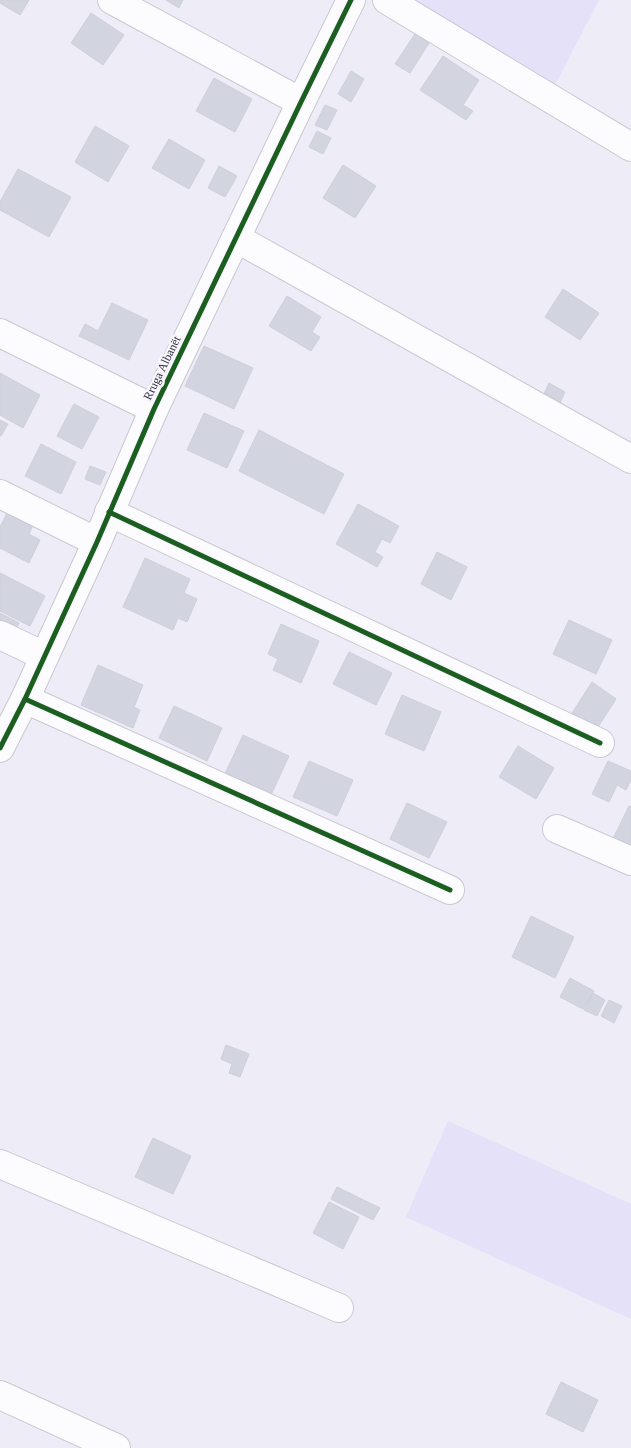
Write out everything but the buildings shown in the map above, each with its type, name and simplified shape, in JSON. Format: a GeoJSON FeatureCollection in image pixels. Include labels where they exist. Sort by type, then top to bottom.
{"type":"FeatureCollection","features":[{"type":"Feature","properties":{"kind":"street"},"geometry":{"type":"LineString","coordinates":[[112,0],[300,102]]}},
{"type":"Feature","properties":{"kind":"street","name":"Rruga Albanët"},"geometry":{"type":"LineString","coordinates":[[0,748],[25,699],[97,542],[154,409],[300,102],[351,0]]}},
{"type":"Feature","properties":{"kind":"street"},"geometry":{"type":"LineString","coordinates":[[388,0],[631,147]]}},
{"type":"Feature","properties":{"kind":"street"},"geometry":{"type":"LineString","coordinates":[[236,238],[631,459]]}},
{"type":"Feature","properties":{"kind":"street"},"geometry":{"type":"LineString","coordinates":[[0,333],[154,409]]}},
{"type":"Feature","properties":{"kind":"street"},"geometry":{"type":"LineString","coordinates":[[0,494],[97,542]]}},
{"type":"Feature","properties":{"kind":"street"},"geometry":{"type":"LineString","coordinates":[[109,512],[600,743]]}},
{"type":"Feature","properties":{"kind":"street"},"geometry":{"type":"LineString","coordinates":[[0,634],[44,656]]}},
{"type":"Feature","properties":{"kind":"street"},"geometry":{"type":"LineString","coordinates":[[25,699],[450,890]]}},
{"type":"Feature","properties":{"kind":"street"},"geometry":{"type":"LineString","coordinates":[[557,829],[631,861]]}},
{"type":"Feature","properties":{"kind":"street"},"geometry":{"type":"LineString","coordinates":[[0,1164],[339,1308]]}},
{"type":"Feature","properties":{"kind":"street"},"geometry":{"type":"LineString","coordinates":[[0,1395],[116,1448]]}},
{"type":"Feature","properties":{"kind":"shaded area"},"geometry":{"type":"Polygon","coordinates":[[[403,0],[599,0],[554,87],[403,0]]]}},
{"type":"Feature","properties":{"kind":"shaded area"},"geometry":{"type":"Polygon","coordinates":[[[448,1121],[631,1204],[631,1319],[406,1217],[448,1121]]]}},
{"type":"Feature","properties":{"kind":"cycle path"},"geometry":{"type":"LineString","coordinates":[[0,748],[25,699],[97,542],[154,409],[351,0]]}},
{"type":"Feature","properties":{"kind":"cycle path"},"geometry":{"type":"LineString","coordinates":[[109,512],[600,743]]}},
{"type":"Feature","properties":{"kind":"cycle path"},"geometry":{"type":"LineString","coordinates":[[25,699],[450,890]]}}]}
